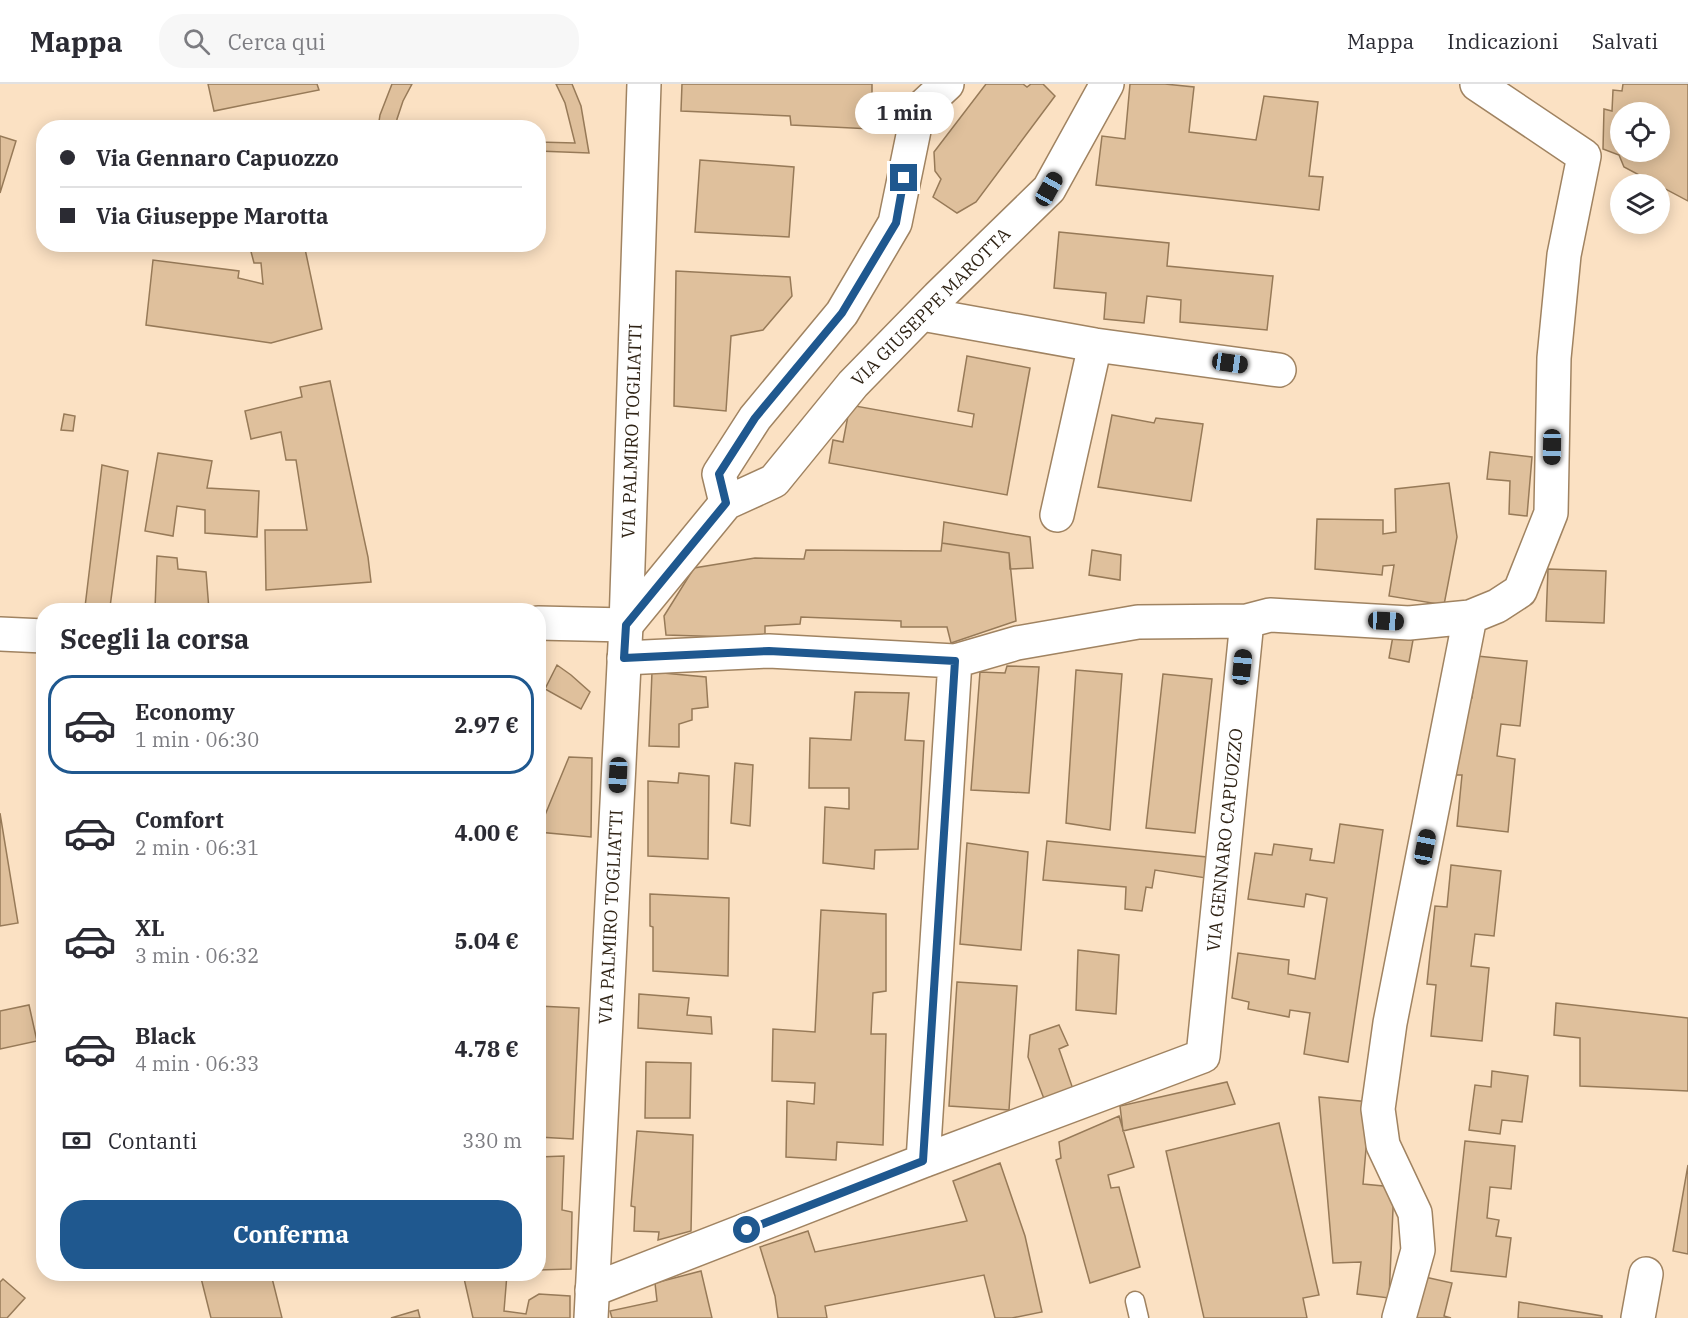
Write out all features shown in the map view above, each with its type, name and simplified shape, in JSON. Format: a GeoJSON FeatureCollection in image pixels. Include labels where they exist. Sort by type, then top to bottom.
{"type":"FeatureCollection","features":[{"type":"Feature","properties":{"kind":"street","name":"VIA PALMIRO TOGLIATTI"},"geometry":{"type":"LineString","coordinates":[[592,1304],[626,625],[644,84]]}},
{"type":"Feature","properties":{"kind":"street"},"geometry":{"type":"LineString","coordinates":[[726,503],[719,474],[755,418],[842,313],[896,223],[918,111],[947,84]]}},
{"type":"Feature","properties":{"kind":"street","name":"VIA GIUSEPPE MAROTTA"},"geometry":{"type":"LineString","coordinates":[[626,625],[726,503],[774,481],[853,384],[1049,189],[1107,84]]}},
{"type":"Feature","properties":{"kind":"street"},"geometry":{"type":"LineString","coordinates":[[624,658],[769,651],[955,661],[1017,643],[1138,622],[1247,621],[1270,615],[1409,623],[1470,617],[1497,606],[1520,591],[1551,513],[1554,358],[1564,255],[1584,156],[1477,84]]}},
{"type":"Feature","properties":{"kind":"street"},"geometry":{"type":"LineString","coordinates":[[922,314],[1095,345],[1280,370]]}},
{"type":"Feature","properties":{"kind":"street"},"geometry":{"type":"LineString","coordinates":[[1057,514],[1095,345]]}},
{"type":"Feature","properties":{"kind":"street"},"geometry":{"type":"LineString","coordinates":[[1399,1318],[1418,1250],[1415,1213],[1383,1146],[1378,1109],[1390,1023],[1470,617]]}},
{"type":"Feature","properties":{"kind":"street","name":"VIA GENNARO CAPUOZZO"},"geometry":{"type":"LineString","coordinates":[[592,1304],[923,1161],[1203,1056],[1247,621]]}},
{"type":"Feature","properties":{"kind":"street"},"geometry":{"type":"LineString","coordinates":[[546,624],[626,625]]}},
{"type":"Feature","properties":{"kind":"street"},"geometry":{"type":"LineString","coordinates":[[0,634],[36,636]]}},
{"type":"Feature","properties":{"kind":"street"},"geometry":{"type":"LineString","coordinates":[[923,1161],[955,661]]}},
{"type":"Feature","properties":{"kind":"street"},"geometry":{"type":"LineString","coordinates":[[1638,1318],[1646,1274]]}},
{"type":"Feature","properties":{"kind":"building"},"geometry":{"type":"Polygon","coordinates":[[[208,84],[317,84],[319,90],[214,111],[208,84]]]}},
{"type":"Feature","properties":{"kind":"building"},"geometry":{"type":"Polygon","coordinates":[[[392,84],[412,84],[397,120],[379,120],[392,84]]]}},
{"type":"Feature","properties":{"kind":"building"},"geometry":{"type":"Polygon","coordinates":[[[556,84],[572,84],[581,106],[589,153],[546,151],[546,142],[575,143],[565,103],[556,84]]]}},
{"type":"Feature","properties":{"kind":"building"},"geometry":{"type":"Polygon","coordinates":[[[682,84],[872,84],[872,129],[791,125],[790,116],[681,111],[682,84]]]}},
{"type":"Feature","properties":{"kind":"building"},"geometry":{"type":"Polygon","coordinates":[[[986,84],[1023,84],[1027,87],[1031,84],[1043,84],[1055,96],[976,202],[957,213],[933,197],[941,179],[935,171],[934,152],[986,84]]]}},
{"type":"Feature","properties":{"kind":"building"},"geometry":{"type":"Polygon","coordinates":[[[1130,84],[1194,87],[1189,132],[1256,140],[1264,96],[1318,102],[1309,176],[1323,177],[1319,210],[1096,185],[1102,136],[1125,139],[1130,84]]]}},
{"type":"Feature","properties":{"kind":"building"},"geometry":{"type":"Polygon","coordinates":[[[1623,84],[1688,84],[1688,201],[1670,191],[1670,174],[1637,174],[1624,167],[1622,162],[1670,162],[1670,102],[1612,102],[1613,90],[1622,91],[1623,84]]]}},
{"type":"Feature","properties":{"kind":"building"},"geometry":{"type":"Polygon","coordinates":[[[1604,109],[1610,110],[1610,152],[1603,149],[1604,109]]]}},
{"type":"Feature","properties":{"kind":"building"},"geometry":{"type":"Polygon","coordinates":[[[0,136],[16,141],[0,193],[0,136]]]}},
{"type":"Feature","properties":{"kind":"building"},"geometry":{"type":"Polygon","coordinates":[[[700,160],[794,167],[789,237],[695,232],[700,160]]]}},
{"type":"Feature","properties":{"kind":"building"},"geometry":{"type":"Polygon","coordinates":[[[1059,232],[1169,243],[1167,266],[1273,276],[1267,330],[1180,322],[1181,300],[1147,296],[1144,323],[1104,319],[1106,293],[1054,288],[1059,232]]]}},
{"type":"Feature","properties":{"kind":"building"},"geometry":{"type":"Polygon","coordinates":[[[251,252],[306,252],[322,329],[271,343],[146,325],[153,260],[239,271],[238,278],[263,284],[261,263],[254,263],[251,252]]]}},
{"type":"Feature","properties":{"kind":"building"},"geometry":{"type":"Polygon","coordinates":[[[676,271],[790,277],[792,296],[763,330],[731,336],[726,411],[674,406],[676,271]]]}},
{"type":"Feature","properties":{"kind":"building"},"geometry":{"type":"Polygon","coordinates":[[[967,356],[1030,368],[1007,495],[829,463],[833,440],[843,442],[850,405],[972,427],[974,414],[958,411],[967,356]]]}},
{"type":"Feature","properties":{"kind":"building"},"geometry":{"type":"Polygon","coordinates":[[[330,381],[368,557],[371,582],[266,590],[265,530],[307,530],[296,460],[286,460],[281,432],[251,439],[245,411],[302,397],[300,387],[330,381]]]}},
{"type":"Feature","properties":{"kind":"building"},"geometry":{"type":"Polygon","coordinates":[[[64,414],[75,416],[73,431],[61,430],[64,414]]]}},
{"type":"Feature","properties":{"kind":"building"},"geometry":{"type":"Polygon","coordinates":[[[1112,415],[1154,423],[1156,418],[1203,424],[1191,501],[1098,487],[1112,415]]]}},
{"type":"Feature","properties":{"kind":"building"},"geometry":{"type":"Polygon","coordinates":[[[1490,452],[1532,457],[1527,516],[1509,514],[1510,481],[1487,479],[1490,452]]]}},
{"type":"Feature","properties":{"kind":"building"},"geometry":{"type":"Polygon","coordinates":[[[158,453],[212,461],[207,488],[259,491],[257,537],[205,533],[205,510],[177,506],[173,536],[145,531],[158,453]]]}},
{"type":"Feature","properties":{"kind":"building"},"geometry":{"type":"Polygon","coordinates":[[[102,465],[128,471],[111,603],[85,603],[102,465]]]}},
{"type":"Feature","properties":{"kind":"building"},"geometry":{"type":"Polygon","coordinates":[[[1449,483],[1457,537],[1444,605],[1389,596],[1394,565],[1383,566],[1382,575],[1315,569],[1317,519],[1383,520],[1383,534],[1396,532],[1395,489],[1449,483]]]}},
{"type":"Feature","properties":{"kind":"building"},"geometry":{"type":"Polygon","coordinates":[[[944,522],[1030,537],[1033,568],[1010,569],[1009,553],[942,543],[944,522]]]}},
{"type":"Feature","properties":{"kind":"building"},"geometry":{"type":"Polygon","coordinates":[[[942,543],[1009,553],[1016,621],[951,643],[947,627],[901,627],[901,621],[801,617],[800,624],[765,626],[765,638],[666,635],[664,616],[694,568],[755,558],[804,559],[806,550],[941,551],[942,543]]]}},
{"type":"Feature","properties":{"kind":"building"},"geometry":{"type":"Polygon","coordinates":[[[1092,550],[1121,555],[1120,580],[1089,575],[1092,550]]]}},
{"type":"Feature","properties":{"kind":"building"},"geometry":{"type":"Polygon","coordinates":[[[157,556],[177,558],[178,569],[206,572],[208,603],[155,603],[157,556]]]}},
{"type":"Feature","properties":{"kind":"building"},"geometry":{"type":"Polygon","coordinates":[[[1548,569],[1606,571],[1604,623],[1546,621],[1548,569]]]}},
{"type":"Feature","properties":{"kind":"building"},"geometry":{"type":"Polygon","coordinates":[[[1393,636],[1413,640],[1409,662],[1389,658],[1393,636]]]}},
{"type":"Feature","properties":{"kind":"building"},"geometry":{"type":"Polygon","coordinates":[[[1477,656],[1527,661],[1520,726],[1501,724],[1497,756],[1515,759],[1508,832],[1457,826],[1462,775],[1453,775],[1461,697],[1472,698],[1477,656]]]}},
{"type":"Feature","properties":{"kind":"building"},"geometry":{"type":"Polygon","coordinates":[[[557,665],[590,692],[581,709],[546,690],[557,665]]]}},
{"type":"Feature","properties":{"kind":"building"},"geometry":{"type":"Polygon","coordinates":[[[1007,666],[1039,667],[1029,793],[971,790],[980,672],[1005,673],[1007,666]]]}},
{"type":"Feature","properties":{"kind":"building"},"geometry":{"type":"Polygon","coordinates":[[[1076,670],[1122,674],[1110,830],[1066,823],[1076,670]]]}},
{"type":"Feature","properties":{"kind":"building"},"geometry":{"type":"Polygon","coordinates":[[[652,672],[706,677],[708,707],[692,709],[692,720],[679,724],[679,747],[649,746],[652,672]]]}},
{"type":"Feature","properties":{"kind":"building"},"geometry":{"type":"Polygon","coordinates":[[[1163,674],[1212,679],[1195,833],[1146,828],[1163,674]]]}},
{"type":"Feature","properties":{"kind":"building"},"geometry":{"type":"Polygon","coordinates":[[[855,692],[909,693],[905,740],[924,741],[918,849],[875,850],[874,869],[823,863],[825,807],[849,809],[849,788],[809,788],[810,738],[851,740],[855,692]]]}},
{"type":"Feature","properties":{"kind":"building"},"geometry":{"type":"Polygon","coordinates":[[[569,757],[592,758],[591,837],[546,833],[546,813],[569,757]]]}},
{"type":"Feature","properties":{"kind":"building"},"geometry":{"type":"Polygon","coordinates":[[[735,763],[753,765],[750,826],[731,823],[735,763]]]}},
{"type":"Feature","properties":{"kind":"building"},"geometry":{"type":"Polygon","coordinates":[[[679,773],[709,776],[708,859],[648,856],[648,781],[678,783],[679,773]]]}},
{"type":"Feature","properties":{"kind":"building"},"geometry":{"type":"Polygon","coordinates":[[[0,813],[18,923],[0,926],[0,813]]]}},
{"type":"Feature","properties":{"kind":"building"},"geometry":{"type":"Polygon","coordinates":[[[1340,824],[1383,830],[1348,1062],[1304,1054],[1310,1013],[1290,1010],[1289,1017],[1248,1009],[1249,1002],[1232,998],[1238,953],[1289,960],[1288,974],[1315,979],[1327,898],[1306,894],[1304,907],[1248,899],[1255,853],[1272,855],[1274,844],[1312,849],[1310,860],[1334,863],[1340,824]]]}},
{"type":"Feature","properties":{"kind":"building"},"geometry":{"type":"Polygon","coordinates":[[[1047,841],[1207,857],[1206,878],[1155,870],[1152,888],[1146,887],[1142,911],[1125,909],[1126,887],[1043,880],[1047,841]]]}},
{"type":"Feature","properties":{"kind":"building"},"geometry":{"type":"Polygon","coordinates":[[[967,843],[1028,852],[1021,950],[960,944],[967,843]]]}},
{"type":"Feature","properties":{"kind":"building"},"geometry":{"type":"Polygon","coordinates":[[[1451,865],[1501,871],[1494,936],[1475,934],[1471,966],[1489,968],[1482,1041],[1431,1036],[1436,985],[1427,984],[1435,906],[1447,907],[1451,865]]]}},
{"type":"Feature","properties":{"kind":"building"},"geometry":{"type":"Polygon","coordinates":[[[650,894],[729,898],[728,976],[653,971],[650,894]]]}},
{"type":"Feature","properties":{"kind":"building"},"geometry":{"type":"Polygon","coordinates":[[[821,910],[886,914],[886,991],[873,993],[871,1034],[886,1034],[883,1145],[837,1142],[836,1160],[786,1157],[787,1101],[814,1104],[815,1083],[772,1081],[773,1029],[815,1032],[821,910]]]}},
{"type":"Feature","properties":{"kind":"building"},"geometry":{"type":"Polygon","coordinates":[[[1078,950],[1119,955],[1116,1014],[1076,1010],[1078,950]]]}},
{"type":"Feature","properties":{"kind":"building"},"geometry":{"type":"Polygon","coordinates":[[[957,982],[1017,986],[1009,1110],[949,1106],[957,982]]]}},
{"type":"Feature","properties":{"kind":"building"},"geometry":{"type":"Polygon","coordinates":[[[639,994],[689,998],[687,1015],[711,1017],[712,1034],[638,1028],[639,994]]]}},
{"type":"Feature","properties":{"kind":"building"},"geometry":{"type":"Polygon","coordinates":[[[1556,1003],[1688,1018],[1688,1091],[1580,1086],[1580,1038],[1554,1035],[1556,1003]]]}},
{"type":"Feature","properties":{"kind":"building"},"geometry":{"type":"Polygon","coordinates":[[[29,1005],[36,1041],[0,1049],[0,1011],[29,1005]]]}},
{"type":"Feature","properties":{"kind":"building"},"geometry":{"type":"Polygon","coordinates":[[[546,1006],[579,1008],[573,1139],[546,1137],[546,1006]]]}},
{"type":"Feature","properties":{"kind":"building"},"geometry":{"type":"Polygon","coordinates":[[[1059,1025],[1068,1045],[1059,1049],[1074,1092],[1046,1104],[1028,1057],[1030,1035],[1059,1025]]]}},
{"type":"Feature","properties":{"kind":"building"},"geometry":{"type":"Polygon","coordinates":[[[646,1062],[691,1063],[690,1118],[645,1118],[646,1062]]]}},
{"type":"Feature","properties":{"kind":"building"},"geometry":{"type":"Polygon","coordinates":[[[1492,1071],[1528,1076],[1522,1122],[1502,1120],[1500,1134],[1469,1130],[1475,1085],[1491,1087],[1492,1071]]]}},
{"type":"Feature","properties":{"kind":"building"},"geometry":{"type":"Polygon","coordinates":[[[1227,1082],[1235,1104],[1123,1131],[1120,1106],[1227,1082]]]}},
{"type":"Feature","properties":{"kind":"building"},"geometry":{"type":"Polygon","coordinates":[[[1319,1097],[1370,1102],[1363,1184],[1394,1187],[1389,1298],[1357,1294],[1361,1262],[1333,1263],[1319,1097]]]}},
{"type":"Feature","properties":{"kind":"building"},"geometry":{"type":"Polygon","coordinates":[[[1119,1116],[1134,1167],[1108,1175],[1111,1188],[1119,1187],[1140,1267],[1090,1283],[1056,1160],[1061,1158],[1059,1142],[1119,1116]]]}},
{"type":"Feature","properties":{"kind":"building"},"geometry":{"type":"Polygon","coordinates":[[[1279,1123],[1319,1295],[1303,1298],[1307,1318],[1204,1318],[1166,1151],[1279,1123]]]}},
{"type":"Feature","properties":{"kind":"building"},"geometry":{"type":"Polygon","coordinates":[[[637,1131],[693,1135],[691,1231],[658,1240],[659,1232],[634,1231],[635,1207],[631,1206],[637,1131]]]}},
{"type":"Feature","properties":{"kind":"building"},"geometry":{"type":"Polygon","coordinates":[[[1465,1141],[1515,1146],[1511,1189],[1490,1187],[1487,1218],[1499,1220],[1496,1236],[1511,1238],[1506,1277],[1451,1271],[1465,1141]]]}},
{"type":"Feature","properties":{"kind":"building"},"geometry":{"type":"Polygon","coordinates":[[[564,1156],[562,1210],[572,1212],[571,1269],[546,1270],[546,1157],[564,1156]]]}},
{"type":"Feature","properties":{"kind":"building"},"geometry":{"type":"Polygon","coordinates":[[[1000,1163],[1025,1236],[1042,1312],[1012,1318],[995,1318],[984,1275],[825,1306],[827,1318],[778,1318],[775,1296],[760,1247],[808,1231],[815,1252],[967,1221],[953,1181],[1000,1163]]]}},
{"type":"Feature","properties":{"kind":"building"},"geometry":{"type":"Polygon","coordinates":[[[1688,1165],[1688,1254],[1673,1251],[1688,1165]]]}},
{"type":"Feature","properties":{"kind":"building"},"geometry":{"type":"Polygon","coordinates":[[[701,1271],[712,1318],[612,1318],[610,1311],[657,1301],[655,1283],[701,1271]]]}},
{"type":"Feature","properties":{"kind":"building"},"geometry":{"type":"Polygon","coordinates":[[[1425,1277],[1452,1283],[1444,1316],[1451,1318],[1408,1318],[1425,1277]]]}},
{"type":"Feature","properties":{"kind":"building"},"geometry":{"type":"Polygon","coordinates":[[[3,1279],[25,1298],[7,1318],[0,1318],[0,1282],[3,1279]]]}},
{"type":"Feature","properties":{"kind":"building"},"geometry":{"type":"Polygon","coordinates":[[[202,1281],[273,1281],[282,1318],[211,1318],[202,1281]]]}},
{"type":"Feature","properties":{"kind":"building"},"geometry":{"type":"Polygon","coordinates":[[[465,1281],[506,1281],[504,1311],[526,1314],[529,1300],[539,1294],[570,1296],[570,1318],[473,1318],[465,1281]]]}},
{"type":"Feature","properties":{"kind":"building"},"geometry":{"type":"Polygon","coordinates":[[[1519,1302],[1602,1316],[1602,1318],[1518,1318],[1519,1302]]]}},
{"type":"Feature","properties":{"kind":"building"},"geometry":{"type":"Polygon","coordinates":[[[418,1310],[420,1318],[391,1318],[418,1310]]]}},
{"type":"Feature","properties":{"kind":"route"},"geometry":{"type":"LineString","coordinates":[[747,1230],[923,1161],[955,661],[769,651],[624,658],[626,625],[726,503],[719,474],[755,418],[842,313],[896,223],[904,178]]}}]}
